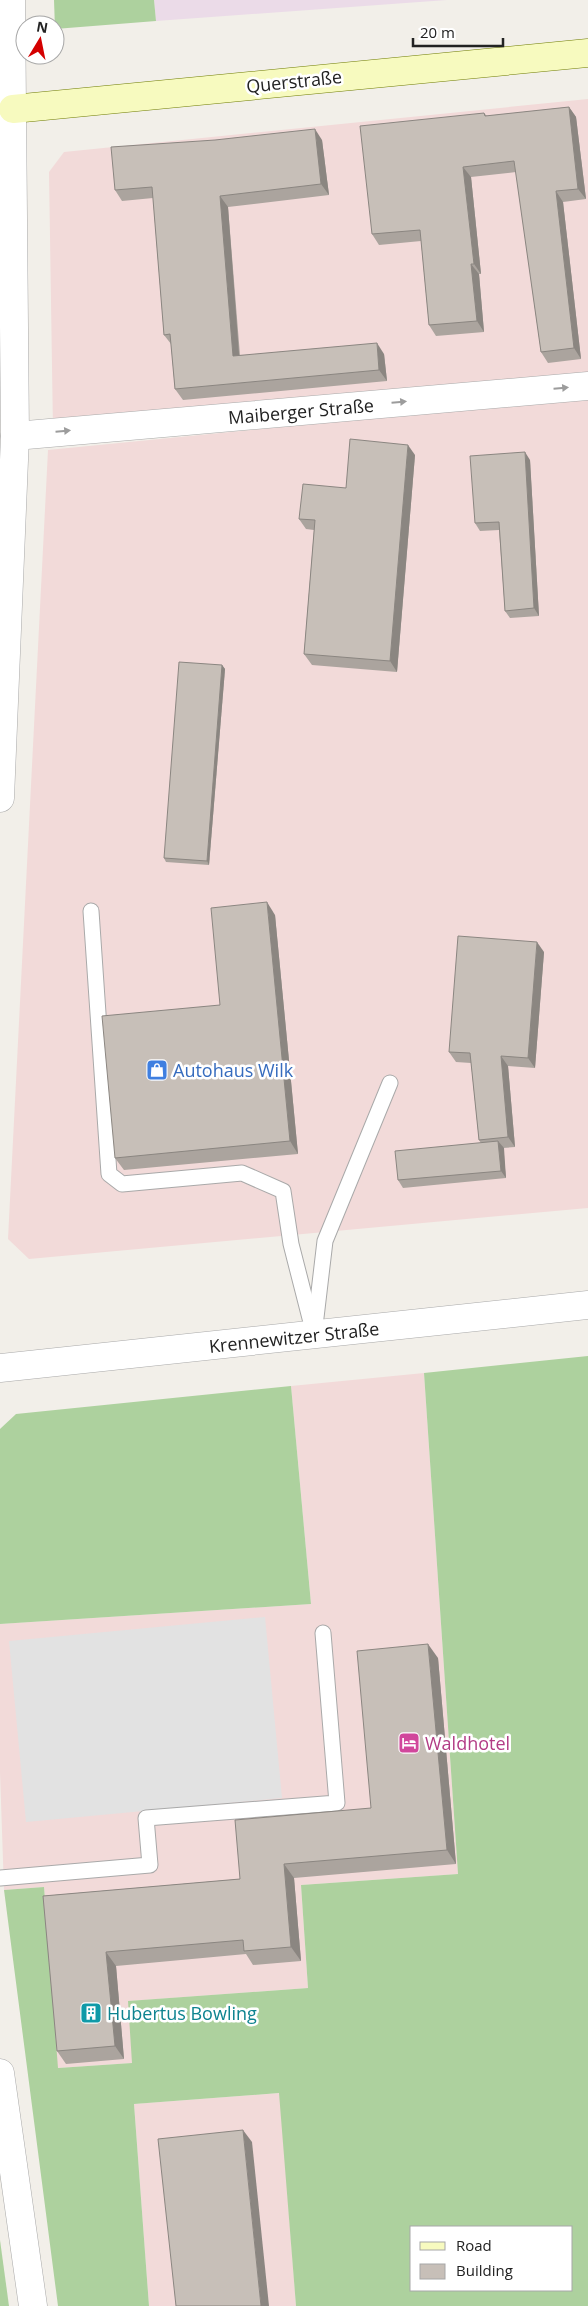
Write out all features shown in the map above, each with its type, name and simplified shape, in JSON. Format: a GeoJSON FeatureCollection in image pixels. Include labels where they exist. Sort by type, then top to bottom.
{"type":"FeatureCollection","features":[{"type":"Feature","properties":{"kind":"street"},"geometry":{"type":"LineString","coordinates":[[0,798],[14,436],[6,110],[10,0]]}},
{"type":"Feature","properties":{"kind":"street","name":"Querstraße"},"geometry":{"type":"LineString","coordinates":[[6,110],[588,53]]}},
{"type":"Feature","properties":{"kind":"street","name":"Maiberger Straße"},"geometry":{"type":"LineString","coordinates":[[14,436],[588,386]]}},
{"type":"Feature","properties":{"kind":"street","name":"Krennewitzer Straße"},"geometry":{"type":"LineString","coordinates":[[0,1368],[588,1305]]}},
{"type":"Feature","properties":{"kind":"street"},"geometry":{"type":"LineString","coordinates":[[0,2073],[33,2306]]}},
{"type":"Feature","properties":{"kind":"lane"},"geometry":{"type":"LineString","coordinates":[[91,911],[109,1174],[122,1184],[242,1173],[283,1190],[291,1244],[314,1334]]}},
{"type":"Feature","properties":{"kind":"lane"},"geometry":{"type":"LineString","coordinates":[[314,1334],[325,1241],[390,1083]]}},
{"type":"Feature","properties":{"kind":"lane"},"geometry":{"type":"LineString","coordinates":[[0,1878],[150,1865],[146,1818],[337,1803],[323,1633]]}},
{"type":"Feature","properties":{"kind":"shaded area"},"geometry":{"type":"Polygon","coordinates":[[[154,0],[447,0],[156,21],[154,0]]]}},
{"type":"Feature","properties":{"kind":"shaded area"},"geometry":{"type":"Polygon","coordinates":[[[588,99],[588,379],[53,431],[49,172],[64,152],[588,99]]]}},
{"type":"Feature","properties":{"kind":"shaded area"},"geometry":{"type":"Polygon","coordinates":[[[588,397],[588,1208],[29,1259],[8,1239],[48,450],[588,397]]]}},
{"type":"Feature","properties":{"kind":"shaded area"},"geometry":{"type":"Polygon","coordinates":[[[424,1373],[458,1874],[301,1885],[308,1988],[129,2001],[133,2063],[57,2068],[44,1887],[4,1890],[0,1772],[0,1624],[311,1604],[291,1386],[424,1373]]]}},
{"type":"Feature","properties":{"kind":"shaded area"},"geometry":{"type":"Polygon","coordinates":[[[265,1617],[282,1798],[26,1822],[9,1641],[265,1617]]]}},
{"type":"Feature","properties":{"kind":"shaded area"},"geometry":{"type":"Polygon","coordinates":[[[280,2093],[296,2306],[149,2306],[134,2104],[280,2093]]]}},
{"type":"Feature","properties":{"kind":"green space"},"geometry":{"type":"Polygon","coordinates":[[[54,0],[154,0],[156,21],[65,28],[65,15],[55,15],[54,0]]]}},
{"type":"Feature","properties":{"kind":"green space"},"geometry":{"type":"Polygon","coordinates":[[[588,1356],[588,2306],[296,2306],[279,2093],[134,2104],[149,2306],[58,2306],[4,1890],[44,1887],[58,2068],[132,2063],[128,2001],[308,1988],[301,1885],[458,1874],[424,1373],[588,1356]]]}},
{"type":"Feature","properties":{"kind":"green space"},"geometry":{"type":"Polygon","coordinates":[[[291,1386],[311,1604],[0,1624],[0,1429],[16,1414],[291,1386]]]}},
{"type":"Feature","properties":{"kind":"green space"},"geometry":{"type":"Polygon","coordinates":[[[0,2240],[9,2306],[0,2306],[0,2240]]]}},
{"type":"Feature","properties":{"kind":"building"},"geometry":{"type":"Polygon","coordinates":[[[569,107],[578,189],[556,191],[574,348],[541,352],[514,161],[463,167],[474,264],[471,264],[477,321],[429,325],[420,230],[372,234],[360,126],[484,113],[485,116],[569,107]]]}},
{"type":"Feature","properties":{"kind":"building"},"geometry":{"type":"Polygon","coordinates":[[[315,129],[321,184],[220,196],[233,356],[377,343],[379,370],[175,389],[170,334],[164,335],[152,187],[115,190],[111,147],[215,140],[315,129]]]}},
{"type":"Feature","properties":{"kind":"building"},"geometry":{"type":"Polygon","coordinates":[[[350,439],[408,445],[390,661],[304,654],[315,520],[299,519],[303,484],[346,488],[350,439]]]}},
{"type":"Feature","properties":{"kind":"building"},"geometry":{"type":"Polygon","coordinates":[[[525,452],[534,608],[505,611],[499,522],[475,523],[470,456],[525,452]]]}},
{"type":"Feature","properties":{"kind":"building"},"geometry":{"type":"Polygon","coordinates":[[[179,662],[222,665],[207,861],[164,858],[179,662]]]}},
{"type":"Feature","properties":{"kind":"building","name":"Autohaus Wilk"},"geometry":{"type":"Polygon","coordinates":[[[267,902],[290,1141],[115,1158],[102,1016],[220,1005],[211,908],[267,902]]]}},
{"type":"Feature","properties":{"kind":"building"},"geometry":{"type":"Polygon","coordinates":[[[458,936],[537,942],[528,1058],[501,1056],[508,1137],[479,1140],[470,1053],[449,1052],[458,936]]]}},
{"type":"Feature","properties":{"kind":"building"},"geometry":{"type":"Polygon","coordinates":[[[498,1141],[501,1171],[398,1180],[395,1151],[498,1141]]]}},
{"type":"Feature","properties":{"kind":"building"},"geometry":{"type":"Polygon","coordinates":[[[428,1644],[447,1850],[284,1864],[291,1947],[244,1951],[243,1940],[106,1952],[115,2046],[57,2051],[43,1896],[240,1879],[235,1820],[371,1808],[357,1651],[428,1644]]]}},
{"type":"Feature","properties":{"kind":"building"},"geometry":{"type":"Polygon","coordinates":[[[243,2130],[261,2306],[176,2306],[158,2139],[243,2130]]]}},
{"type":"Feature","properties":{"kind":"place","name":"Autohaus Wilk"},"geometry":{"type":"Point","coordinates":[157,1070]}},
{"type":"Feature","properties":{"kind":"place","name":"Waldhotel"},"geometry":{"type":"Point","coordinates":[409,1743]}},
{"type":"Feature","properties":{"kind":"place","name":"Hubertus Bowling"},"geometry":{"type":"Point","coordinates":[91,2013]}}]}
